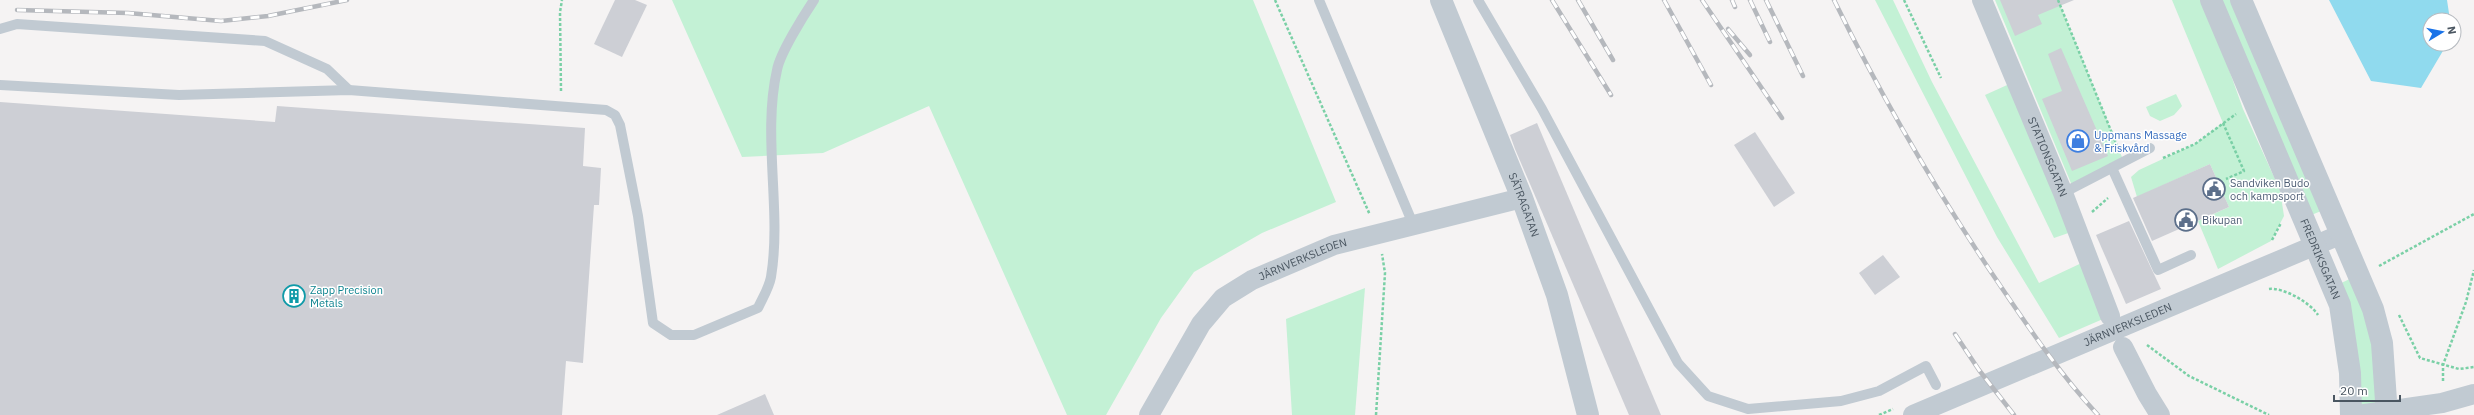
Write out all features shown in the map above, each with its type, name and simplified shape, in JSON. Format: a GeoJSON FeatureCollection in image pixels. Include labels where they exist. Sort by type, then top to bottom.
{"type":"FeatureCollection","features":[{"type":"Feature","properties":{"kind":"street","name":"SÄTRAGATAN"},"geometry":{"type":"LineString","coordinates":[[1441,0],[1522,198],[1558,294],[1588,415]]}},
{"type":"Feature","properties":{"kind":"street","name":"STATIONSGATAN"},"geometry":{"type":"LineString","coordinates":[[1982,0],[2064,193],[2094,278],[2110,316]]}},
{"type":"Feature","properties":{"kind":"street","name":"FREDRIKSGATAN"},"geometry":{"type":"LineString","coordinates":[[2211,0],[2316,245],[2340,305],[2350,373],[2351,415]]}},
{"type":"Feature","properties":{"kind":"street"},"geometry":{"type":"LineString","coordinates":[[2241,0],[2373,309],[2382,343],[2387,413]]}},
{"type":"Feature","properties":{"kind":"street","name":"JÄRNVERKSLEDEN"},"geometry":{"type":"LineString","coordinates":[[1149,415],[1201,324],[1223,298],[1252,280],[1288,263],[1334,245],[1413,224],[1522,198]]}},
{"type":"Feature","properties":{"kind":"street","name":"JÄRNVERKSLEDEN"},"geometry":{"type":"LineString","coordinates":[[1913,415],[2342,234]]}},
{"type":"Feature","properties":{"kind":"street"},"geometry":{"type":"LineString","coordinates":[[2123,346],[2146,394],[2160,415]]}},
{"type":"Feature","properties":{"kind":"street"},"geometry":{"type":"LineString","coordinates":[[2358,415],[2387,413],[2442,403],[2474,394]]}},
{"type":"Feature","properties":{"kind":"lane"},"geometry":{"type":"LineString","coordinates":[[0,85],[179,95],[350,90],[561,108],[606,110],[615,115],[620,125],[638,216],[653,323],[671,335],[694,336],[758,308],[770,278],[773,225],[772,120],[777,69],[802,17],[814,0]]}},
{"type":"Feature","properties":{"kind":"lane"},"geometry":{"type":"LineString","coordinates":[[1319,0],[1413,224]]}},
{"type":"Feature","properties":{"kind":"lane"},"geometry":{"type":"LineString","coordinates":[[1478,0],[1542,109],[1678,363],[1708,396],[1748,409],[1841,401],[1879,391],[1926,366],[1936,385]]}},
{"type":"Feature","properties":{"kind":"lane"},"geometry":{"type":"LineString","coordinates":[[0,29],[17,24],[265,41],[327,70],[350,90]]}},
{"type":"Feature","properties":{"kind":"lane"},"geometry":{"type":"LineString","coordinates":[[2064,193],[2150,148]]}},
{"type":"Feature","properties":{"kind":"lane"},"geometry":{"type":"LineString","coordinates":[[2112,168],[2158,270],[2191,255]]}},
{"type":"Feature","properties":{"kind":"path"},"geometry":{"type":"LineString","coordinates":[[561,108],[560,12],[562,0]]}},
{"type":"Feature","properties":{"kind":"path"},"geometry":{"type":"LineString","coordinates":[[1275,0],[1378,233],[1385,273],[1376,415]]}},
{"type":"Feature","properties":{"kind":"path"},"geometry":{"type":"LineString","coordinates":[[1904,0],[1941,78]]}},
{"type":"Feature","properties":{"kind":"path"},"geometry":{"type":"LineString","coordinates":[[2058,0],[2124,162]]}},
{"type":"Feature","properties":{"kind":"path"},"geometry":{"type":"LineString","coordinates":[[2223,123],[2244,171],[2226,179]]}},
{"type":"Feature","properties":{"kind":"path"},"geometry":{"type":"LineString","coordinates":[[2376,268],[2474,214]]}},
{"type":"Feature","properties":{"kind":"path"},"geometry":{"type":"LineString","coordinates":[[2442,403],[2443,365],[2466,302],[2474,270]]}},
{"type":"Feature","properties":{"kind":"path"},"geometry":{"type":"LineString","coordinates":[[2396,310],[2420,358],[2459,369],[2474,367]]}},
{"type":"Feature","properties":{"kind":"path"},"geometry":{"type":"LineString","coordinates":[[2144,343],[2189,376],[2269,415]]}},
{"type":"Feature","properties":{"kind":"green space"},"geometry":{"type":"Polygon","coordinates":[[[672,0],[1253,0],[1336,202],[1262,233],[1194,272],[1161,318],[1106,415],[1067,415],[929,106],[823,153],[742,157],[672,0]]]}},
{"type":"Feature","properties":{"kind":"green space"},"geometry":{"type":"Polygon","coordinates":[[[1875,0],[1893,0],[1932,82],[2039,283],[2088,260],[2110,316],[2059,338],[1997,237],[1875,0]]]}},
{"type":"Feature","properties":{"kind":"green space"},"geometry":{"type":"Polygon","coordinates":[[[1995,0],[2058,0],[2124,162],[2073,188],[1995,0]]]}},
{"type":"Feature","properties":{"kind":"green space"},"geometry":{"type":"Polygon","coordinates":[[[2172,0],[2201,0],[2222,50],[2243,109],[2280,190],[2284,216],[2271,241],[2218,269],[2198,221],[2229,207],[2210,164],[2137,197],[2131,177],[2139,170],[2195,144],[2223,123],[2172,0]]]}},
{"type":"Feature","properties":{"kind":"green space"},"geometry":{"type":"Polygon","coordinates":[[[2211,0],[2241,0],[2331,207],[2304,218],[2211,0]]]}},
{"type":"Feature","properties":{"kind":"green space"},"geometry":{"type":"Polygon","coordinates":[[[2016,81],[2077,230],[2054,238],[1985,95],[2016,81]]]}},
{"type":"Feature","properties":{"kind":"green space"},"geometry":{"type":"Polygon","coordinates":[[[2176,94],[2182,106],[2174,115],[2160,121],[2150,116],[2146,107],[2176,94]]]}},
{"type":"Feature","properties":{"kind":"green space"},"geometry":{"type":"Polygon","coordinates":[[[2358,275],[2387,411],[2351,415],[2333,287],[2358,275]]]}},
{"type":"Feature","properties":{"kind":"green space"},"geometry":{"type":"Polygon","coordinates":[[[1365,288],[1355,415],[1292,415],[1286,319],[1365,288]]]}},
{"type":"Feature","properties":{"kind":"water"},"geometry":{"type":"Polygon","coordinates":[[[2329,0],[2447,0],[2449,12],[2422,12],[2422,52],[2442,52],[2421,88],[2371,81],[2329,0]]]}},
{"type":"Feature","properties":{"kind":"building"},"geometry":{"type":"Polygon","coordinates":[[[615,0],[635,0],[647,5],[622,57],[594,44],[615,0]]]}},
{"type":"Feature","properties":{"kind":"building"},"geometry":{"type":"Polygon","coordinates":[[[2000,0],[2074,0],[2038,15],[2042,24],[2015,36],[2000,0]]]}},
{"type":"Feature","properties":{"kind":"building"},"geometry":{"type":"Polygon","coordinates":[[[2061,48],[2108,156],[2072,171],[2042,99],[2062,91],[2048,54],[2061,48]]]}},
{"type":"Feature","properties":{"kind":"building","name":"Zapp Precision Metals"},"geometry":{"type":"Polygon","coordinates":[[[0,102],[275,122],[277,106],[585,128],[583,166],[601,168],[599,205],[594,205],[583,363],[566,361],[562,415],[0,415],[0,102]]]}},
{"type":"Feature","properties":{"kind":"building"},"geometry":{"type":"Polygon","coordinates":[[[1537,123],[1661,415],[1629,415],[1515,149],[1510,135],[1537,123]]]}},
{"type":"Feature","properties":{"kind":"building"},"geometry":{"type":"Polygon","coordinates":[[[1755,132],[1795,193],[1774,207],[1734,145],[1755,132]]]}},
{"type":"Feature","properties":{"kind":"building"},"geometry":{"type":"Polygon","coordinates":[[[2210,164],[2229,207],[2152,241],[2133,198],[2210,164]]]}},
{"type":"Feature","properties":{"kind":"building"},"geometry":{"type":"Polygon","coordinates":[[[2129,221],[2161,289],[2126,304],[2096,235],[2129,221]]]}},
{"type":"Feature","properties":{"kind":"building"},"geometry":{"type":"Polygon","coordinates":[[[1883,255],[1900,277],[1875,295],[1859,273],[1883,255]]]}},
{"type":"Feature","properties":{"kind":"building"},"geometry":{"type":"Polygon","coordinates":[[[765,394],[774,415],[717,415],[765,394]]]}},
{"type":"Feature","properties":{"kind":"railway"},"geometry":{"type":"LineString","coordinates":[[17,10],[128,13],[221,21],[268,16],[347,0]]}},
{"type":"Feature","properties":{"kind":"railway"},"geometry":{"type":"LineString","coordinates":[[1552,0],[1611,95]]}},
{"type":"Feature","properties":{"kind":"railway"},"geometry":{"type":"LineString","coordinates":[[1578,0],[1613,60]]}},
{"type":"Feature","properties":{"kind":"railway"},"geometry":{"type":"LineString","coordinates":[[1664,0],[1711,85]]}},
{"type":"Feature","properties":{"kind":"railway"},"geometry":{"type":"LineString","coordinates":[[1702,0],[1782,118]]}},
{"type":"Feature","properties":{"kind":"railway"},"geometry":{"type":"LineString","coordinates":[[1732,0],[1735,7]]}},
{"type":"Feature","properties":{"kind":"railway"},"geometry":{"type":"LineString","coordinates":[[1750,0],[1770,42]]}},
{"type":"Feature","properties":{"kind":"railway"},"geometry":{"type":"LineString","coordinates":[[1766,0],[1803,76]]}},
{"type":"Feature","properties":{"kind":"railway"},"geometry":{"type":"LineString","coordinates":[[1834,0],[1908,139],[1948,206],[2042,346],[2098,415]]}},
{"type":"Feature","properties":{"kind":"railway"},"geometry":{"type":"LineString","coordinates":[[1728,29],[1750,55]]}},
{"type":"Feature","properties":{"kind":"railway"},"geometry":{"type":"LineString","coordinates":[[1955,334],[1979,370],[2014,415]]}},
{"type":"Feature","properties":{"kind":"place","name":"Uppmans Massage & Friskvård"},"geometry":{"type":"Point","coordinates":[2078,141]}},
{"type":"Feature","properties":{"kind":"place","name":"Sandviken Budo och kampsport"},"geometry":{"type":"Point","coordinates":[2214,189]}},
{"type":"Feature","properties":{"kind":"place","name":"Bikupan"},"geometry":{"type":"Point","coordinates":[2186,220]}},
{"type":"Feature","properties":{"kind":"place","name":"Zapp Precision Metals"},"geometry":{"type":"Point","coordinates":[294,296]}}]}
